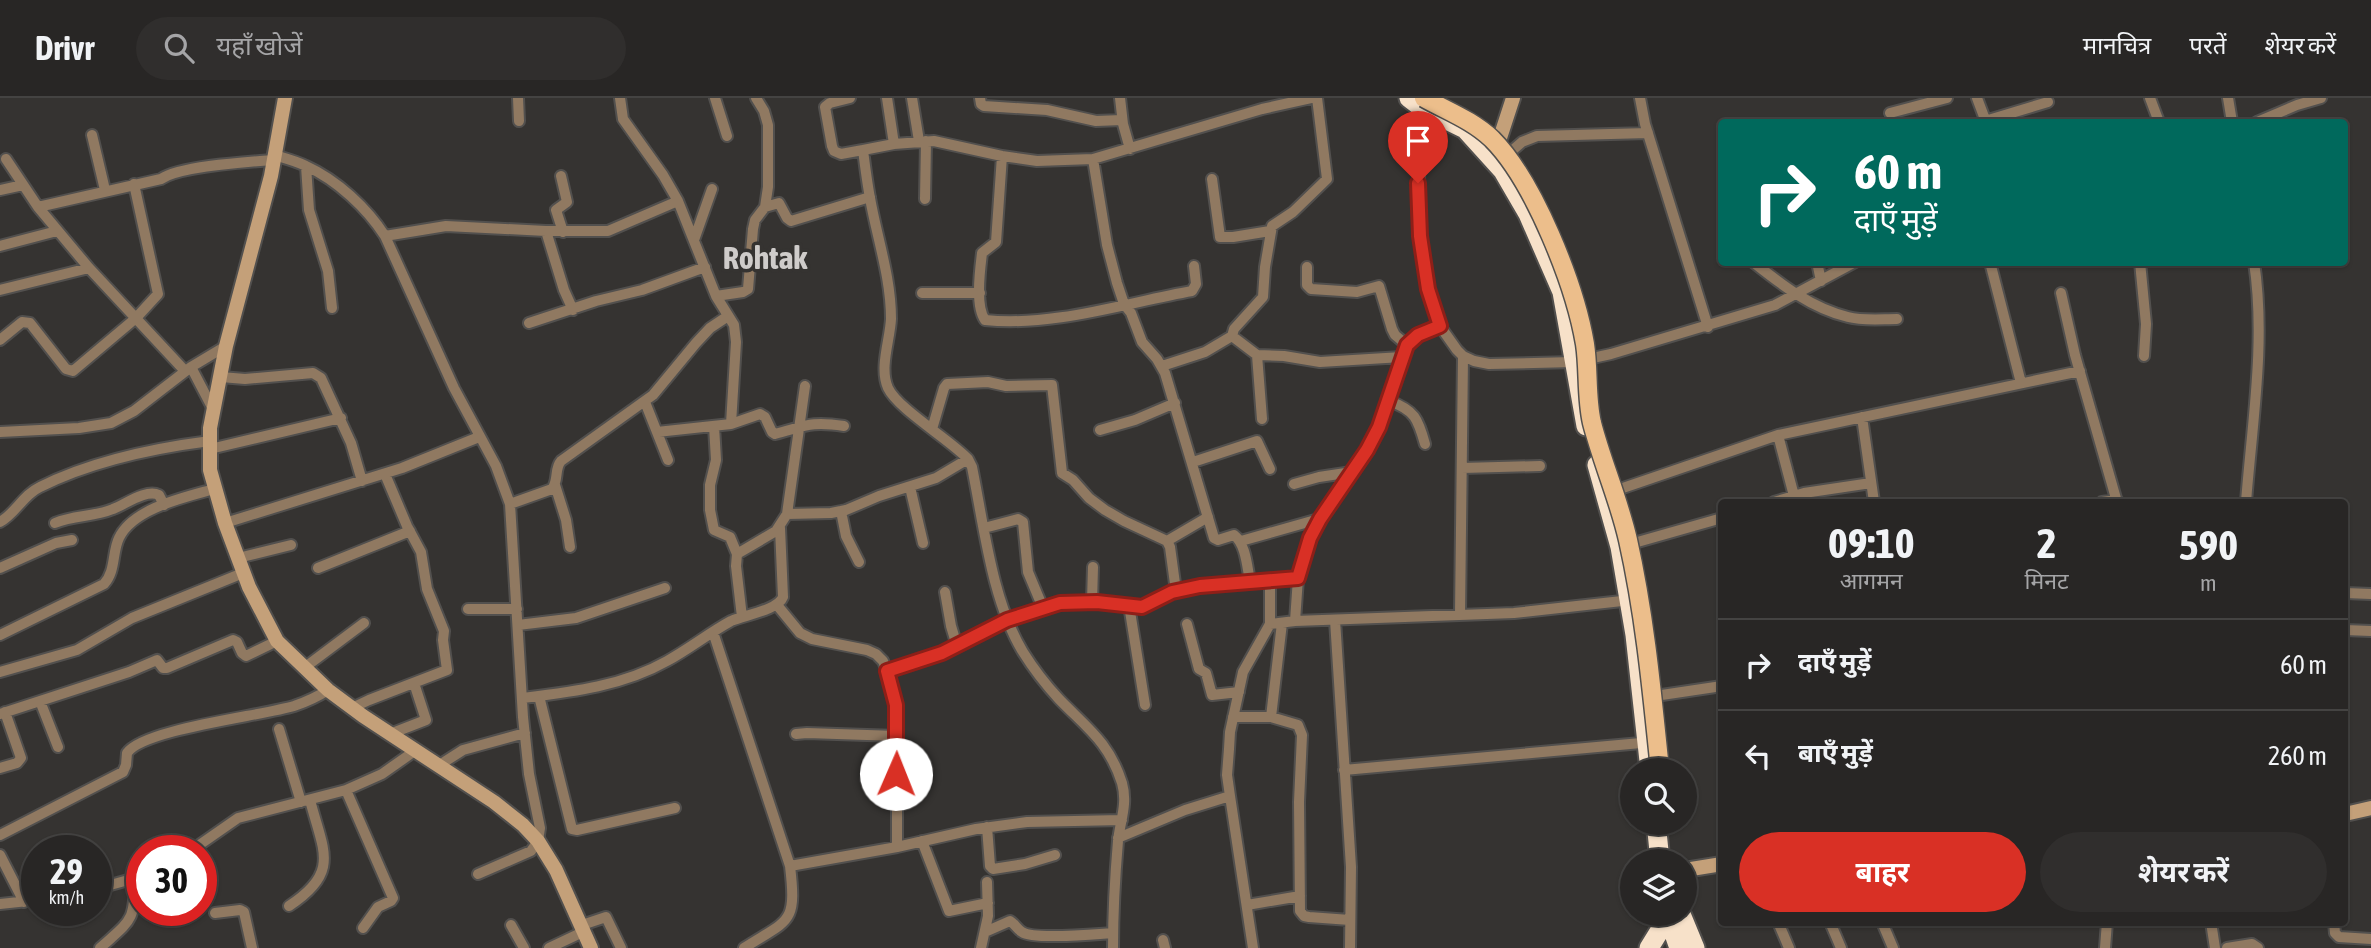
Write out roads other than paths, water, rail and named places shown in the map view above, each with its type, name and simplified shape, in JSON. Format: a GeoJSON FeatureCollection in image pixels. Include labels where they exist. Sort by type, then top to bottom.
{"type":"FeatureCollection","features":[{"type":"Feature","properties":{"kind":"highway"},"geometry":{"type":"LineString","coordinates":[[1419,99],[1499,152],[1503,171],[1528,214],[1562,292],[1570,328],[1634,543],[1637,599],[1653,742],[1658,758]]}},
{"type":"Feature","properties":{"kind":"highway"},"geometry":{"type":"LineString","coordinates":[[1582,361],[1582,412],[1637,599],[1654,696],[1651,758]]}},
{"type":"Feature","properties":{"kind":"highway"},"geometry":{"type":"LineString","coordinates":[[1649,948],[1663,926]]}},
{"type":"Feature","properties":{"kind":"highway"},"geometry":{"type":"LineString","coordinates":[[1674,926],[1679,948]]}},
{"type":"Feature","properties":{"kind":"highway"},"geometry":{"type":"LineString","coordinates":[[1679,926],[1695,948]]}},
{"type":"Feature","properties":{"kind":"main road"},"geometry":{"type":"LineString","coordinates":[[1419,99],[1476,126],[1508,157],[1532,196],[1572,295],[1585,344],[1588,403],[1627,537],[1638,588],[1660,758]]}},
{"type":"Feature","properties":{"kind":"street"},"geometry":{"type":"LineString","coordinates":[[285,98],[271,176],[226,346],[214,411],[210,470],[225,523],[243,573],[277,641],[328,690],[352,708],[494,802],[523,825],[538,841],[556,870],[591,948]]}},
{"type":"Feature","properties":{"kind":"street"},"geometry":{"type":"LineString","coordinates":[[518,98],[519,121]]}},
{"type":"Feature","properties":{"kind":"street"},"geometry":{"type":"LineString","coordinates":[[620,98],[623,119],[678,201],[716,296],[734,325],[736,342],[731,424]]}},
{"type":"Feature","properties":{"kind":"street"},"geometry":{"type":"LineString","coordinates":[[715,98],[727,136]]}},
{"type":"Feature","properties":{"kind":"street"},"geometry":{"type":"LineString","coordinates":[[716,296],[748,289],[753,229],[755,220],[765,206],[768,187],[768,125],[756,98]]}},
{"type":"Feature","properties":{"kind":"street"},"geometry":{"type":"LineString","coordinates":[[850,98],[825,107],[832,146],[834,151],[841,154],[923,141],[1037,161],[1093,159],[1250,112],[1311,98]]}},
{"type":"Feature","properties":{"kind":"street"},"geometry":{"type":"LineString","coordinates":[[887,98],[894,144]]}},
{"type":"Feature","properties":{"kind":"street"},"geometry":{"type":"LineString","coordinates":[[912,98],[923,141],[925,199]]}},
{"type":"Feature","properties":{"kind":"street"},"geometry":{"type":"LineString","coordinates":[[980,98],[984,106],[1047,110],[1096,121],[1122,120]]}},
{"type":"Feature","properties":{"kind":"street"},"geometry":{"type":"LineString","coordinates":[[1120,98],[1122,120],[1130,149]]}},
{"type":"Feature","properties":{"kind":"street"},"geometry":{"type":"LineString","coordinates":[[1162,366],[1205,352],[1232,336],[1234,329],[1263,297],[1270,230],[1327,179],[1317,98]]}},
{"type":"Feature","properties":{"kind":"street"},"geometry":{"type":"LineString","coordinates":[[1499,152],[1513,98]]}},
{"type":"Feature","properties":{"kind":"street"},"geometry":{"type":"LineString","coordinates":[[1640,98],[1648,133],[1707,327]]}},
{"type":"Feature","properties":{"kind":"street"},"geometry":{"type":"LineString","coordinates":[[1891,113],[1947,98]]}},
{"type":"Feature","properties":{"kind":"street"},"geometry":{"type":"LineString","coordinates":[[1977,98],[1984,119]]}},
{"type":"Feature","properties":{"kind":"street"},"geometry":{"type":"LineString","coordinates":[[2150,98],[2158,119]]}},
{"type":"Feature","properties":{"kind":"street"},"geometry":{"type":"LineString","coordinates":[[2228,98],[2232,119]]}},
{"type":"Feature","properties":{"kind":"street"},"geometry":{"type":"LineString","coordinates":[[2281,98],[2281,111]]}},
{"type":"Feature","properties":{"kind":"street"},"geometry":{"type":"LineString","coordinates":[[2264,119],[2321,98]]}},
{"type":"Feature","properties":{"kind":"street"},"geometry":{"type":"LineString","coordinates":[[1419,99],[1420,236],[1428,289],[1440,326],[1463,356],[1474,361],[1489,364],[1582,361],[1707,327],[1774,305],[1849,266]]}},
{"type":"Feature","properties":{"kind":"street"},"geometry":{"type":"LineString","coordinates":[[1994,119],[2048,102]]}},
{"type":"Feature","properties":{"kind":"street"},"geometry":{"type":"LineString","coordinates":[[1499,152],[1537,136],[1648,133]]}},
{"type":"Feature","properties":{"kind":"street"},"geometry":{"type":"LineString","coordinates":[[92,135],[105,190]]}},
{"type":"Feature","properties":{"kind":"street"},"geometry":{"type":"LineString","coordinates":[[863,150],[889,288],[891,320],[885,368],[888,388],[900,404],[968,459],[1007,620],[1024,654],[1048,687],[1107,749],[1122,785],[1124,810],[1118,838],[1113,948]]}},
{"type":"Feature","properties":{"kind":"street"},"geometry":{"type":"LineString","coordinates":[[1002,156],[997,236],[994,245],[982,253],[979,293],[981,315],[988,321],[1052,319],[1194,289],[1194,266]]}},
{"type":"Feature","properties":{"kind":"street"},"geometry":{"type":"LineString","coordinates":[[38,207],[161,179],[174,172],[274,158],[306,166],[326,178],[374,219],[385,236],[453,388],[496,466],[510,504],[525,733],[529,774],[539,822],[538,841],[531,851],[478,874]]}},
{"type":"Feature","properties":{"kind":"street"},"geometry":{"type":"LineString","coordinates":[[6,159],[38,207],[89,268],[188,369],[214,411]]}},
{"type":"Feature","properties":{"kind":"street"},"geometry":{"type":"LineString","coordinates":[[1093,159],[1107,245],[1124,303],[1131,313],[1142,342],[1162,366],[1215,539],[1234,535],[1241,541],[1250,581]]}},
{"type":"Feature","properties":{"kind":"street"},"geometry":{"type":"LineString","coordinates":[[306,166],[309,209],[328,271],[332,308]]}},
{"type":"Feature","properties":{"kind":"street"},"geometry":{"type":"LineString","coordinates":[[561,176],[567,202],[556,209],[563,232]]}},
{"type":"Feature","properties":{"kind":"street"},"geometry":{"type":"LineString","coordinates":[[1212,179],[1220,237],[1270,230]]}},
{"type":"Feature","properties":{"kind":"street"},"geometry":{"type":"LineString","coordinates":[[0,340],[22,322],[30,323],[66,369],[73,371],[136,318],[158,294],[134,184]]}},
{"type":"Feature","properties":{"kind":"street"},"geometry":{"type":"LineString","coordinates":[[0,190],[23,185]]}},
{"type":"Feature","properties":{"kind":"street"},"geometry":{"type":"LineString","coordinates":[[694,240],[712,189]]}},
{"type":"Feature","properties":{"kind":"street"},"geometry":{"type":"LineString","coordinates":[[765,206],[779,203],[791,221],[870,197]]}},
{"type":"Feature","properties":{"kind":"street"},"geometry":{"type":"LineString","coordinates":[[385,236],[446,226],[563,232],[608,231],[678,201]]}},
{"type":"Feature","properties":{"kind":"street"},"geometry":{"type":"LineString","coordinates":[[0,246],[57,231]]}},
{"type":"Feature","properties":{"kind":"street"},"geometry":{"type":"LineString","coordinates":[[546,231],[573,310]]}},
{"type":"Feature","properties":{"kind":"street"},"geometry":{"type":"LineString","coordinates":[[1758,266],[1795,294],[1849,317],[1897,319]]}},
{"type":"Feature","properties":{"kind":"street"},"geometry":{"type":"LineString","coordinates":[[1818,266],[1821,281]]}},
{"type":"Feature","properties":{"kind":"street"},"geometry":{"type":"LineString","coordinates":[[1991,266],[2021,383]]}},
{"type":"Feature","properties":{"kind":"street"},"geometry":{"type":"LineString","coordinates":[[2140,266],[2146,324],[2144,356]]}},
{"type":"Feature","properties":{"kind":"street"},"geometry":{"type":"LineString","coordinates":[[2246,499],[2258,332],[2254,266]]}},
{"type":"Feature","properties":{"kind":"street"},"geometry":{"type":"LineString","coordinates":[[529,323],[642,290],[705,267]]}},
{"type":"Feature","properties":{"kind":"street"},"geometry":{"type":"LineString","coordinates":[[1307,267],[1307,285],[1311,289],[1352,293],[1379,286],[1392,329],[1407,345]]}},
{"type":"Feature","properties":{"kind":"street"},"geometry":{"type":"LineString","coordinates":[[0,290],[89,268]]}},
{"type":"Feature","properties":{"kind":"street"},"geometry":{"type":"LineString","coordinates":[[922,293],[979,293]]}},
{"type":"Feature","properties":{"kind":"street"},"geometry":{"type":"LineString","coordinates":[[2061,293],[2116,499]]}},
{"type":"Feature","properties":{"kind":"street"},"geometry":{"type":"LineString","coordinates":[[570,547],[566,520],[555,485],[556,470],[561,461],[645,402],[695,343],[710,328],[728,316]]}},
{"type":"Feature","properties":{"kind":"street"},"geometry":{"type":"LineString","coordinates":[[1296,621],[1298,578],[1310,538],[1367,450],[1390,401],[1407,345],[1418,335],[1440,326]]}},
{"type":"Feature","properties":{"kind":"street"},"geometry":{"type":"LineString","coordinates":[[1232,336],[1258,355],[1320,362],[1402,357]]}},
{"type":"Feature","properties":{"kind":"street"},"geometry":{"type":"LineString","coordinates":[[0,432],[79,428],[111,423],[134,411],[188,369],[226,346]]}},
{"type":"Feature","properties":{"kind":"street"},"geometry":{"type":"LineString","coordinates":[[1258,355],[1262,419]]}},
{"type":"Feature","properties":{"kind":"street"},"geometry":{"type":"LineString","coordinates":[[1460,615],[1463,356]]}},
{"type":"Feature","properties":{"kind":"street"},"geometry":{"type":"LineString","coordinates":[[1617,490],[1778,435],[2080,371]]}},
{"type":"Feature","properties":{"kind":"street"},"geometry":{"type":"LineString","coordinates":[[221,377],[245,379],[313,373],[318,375],[341,418],[362,481]]}},
{"type":"Feature","properties":{"kind":"street"},"geometry":{"type":"LineString","coordinates":[[932,429],[947,384],[1050,384],[1053,387],[1063,475],[1073,480],[1088,498],[1105,510],[1167,541],[1176,591]]}},
{"type":"Feature","properties":{"kind":"street"},"geometry":{"type":"LineString","coordinates":[[737,554],[780,527],[787,514],[805,386]]}},
{"type":"Feature","properties":{"kind":"street"},"geometry":{"type":"LineString","coordinates":[[1390,401],[1409,409],[1415,415],[1425,444]]}},
{"type":"Feature","properties":{"kind":"street"},"geometry":{"type":"LineString","coordinates":[[645,402],[668,460]]}},
{"type":"Feature","properties":{"kind":"street"},"geometry":{"type":"LineString","coordinates":[[1100,430],[1135,420],[1175,403]]}},
{"type":"Feature","properties":{"kind":"street"},"geometry":{"type":"LineString","coordinates":[[657,432],[731,424],[760,414],[765,417],[775,434],[820,422],[844,426]]}},
{"type":"Feature","properties":{"kind":"street"},"geometry":{"type":"LineString","coordinates":[[1862,417],[1874,499]]}},
{"type":"Feature","properties":{"kind":"street"},"geometry":{"type":"LineString","coordinates":[[0,522],[39,488],[90,468],[177,445],[210,445],[341,418]]}},
{"type":"Feature","properties":{"kind":"street"},"geometry":{"type":"LineString","coordinates":[[714,426],[716,460],[709,497],[712,527],[716,533],[730,537],[737,554],[742,617]]}},
{"type":"Feature","properties":{"kind":"street"},"geometry":{"type":"LineString","coordinates":[[1778,435],[1794,496]]}},
{"type":"Feature","properties":{"kind":"street"},"geometry":{"type":"LineString","coordinates":[[225,523],[386,474],[479,437]]}},
{"type":"Feature","properties":{"kind":"street"},"geometry":{"type":"LineString","coordinates":[[1192,462],[1257,441],[1270,469]]}},
{"type":"Feature","properties":{"kind":"street"},"geometry":{"type":"LineString","coordinates":[[787,514],[841,511],[936,478],[968,459]]}},
{"type":"Feature","properties":{"kind":"street"},"geometry":{"type":"LineString","coordinates":[[1462,468],[1540,466]]}},
{"type":"Feature","properties":{"kind":"street"},"geometry":{"type":"LineString","coordinates":[[1294,484],[1352,472]]}},
{"type":"Feature","properties":{"kind":"street"},"geometry":{"type":"LineString","coordinates":[[352,708],[369,699],[445,672],[447,666],[444,631],[427,589],[421,552],[386,474]]}},
{"type":"Feature","properties":{"kind":"street"},"geometry":{"type":"LineString","coordinates":[[1784,499],[1871,483]]}},
{"type":"Feature","properties":{"kind":"street"},"geometry":{"type":"LineString","coordinates":[[510,504],[548,492],[555,485]]}},
{"type":"Feature","properties":{"kind":"street"},"geometry":{"type":"LineString","coordinates":[[910,487],[923,543]]}},
{"type":"Feature","properties":{"kind":"street"},"geometry":{"type":"LineString","coordinates":[[0,635],[104,584],[111,572],[119,538],[126,527],[138,517],[164,505],[214,489]]}},
{"type":"Feature","properties":{"kind":"street"},"geometry":{"type":"LineString","coordinates":[[1821,491],[1824,499]]}},
{"type":"Feature","properties":{"kind":"street"},"geometry":{"type":"LineString","coordinates":[[55,523],[66,518],[104,513],[150,493],[157,494],[164,505]]}},
{"type":"Feature","properties":{"kind":"street"},"geometry":{"type":"LineString","coordinates":[[841,511],[846,536],[859,562]]}},
{"type":"Feature","properties":{"kind":"street"},"geometry":{"type":"LineString","coordinates":[[1167,541],[1208,517]]}},
{"type":"Feature","properties":{"kind":"street"},"geometry":{"type":"LineString","coordinates":[[984,528],[1018,519],[1023,522],[1028,572],[1043,608]]}},
{"type":"Feature","properties":{"kind":"street"},"geometry":{"type":"LineString","coordinates":[[1241,541],[1320,519]]}},
{"type":"Feature","properties":{"kind":"street"},"geometry":{"type":"LineString","coordinates":[[1634,543],[1718,519]]}},
{"type":"Feature","properties":{"kind":"street"},"geometry":{"type":"LineString","coordinates":[[523,698],[578,691],[618,681],[667,661],[742,617],[777,605],[783,597],[780,527]]}},
{"type":"Feature","properties":{"kind":"street"},"geometry":{"type":"LineString","coordinates":[[318,568],[410,531]]}},
{"type":"Feature","properties":{"kind":"street"},"geometry":{"type":"LineString","coordinates":[[0,568],[56,543],[72,540]]}},
{"type":"Feature","properties":{"kind":"street"},"geometry":{"type":"LineString","coordinates":[[238,558],[291,545]]}},
{"type":"Feature","properties":{"kind":"street"},"geometry":{"type":"LineString","coordinates":[[1092,602],[1093,566]]}},
{"type":"Feature","properties":{"kind":"street"},"geometry":{"type":"LineString","coordinates":[[0,672],[77,650],[132,618],[243,573]]}},
{"type":"Feature","properties":{"kind":"street"},"geometry":{"type":"LineString","coordinates":[[887,671],[957,646],[1007,620],[1068,601],[1148,605],[1176,591],[1200,586],[1298,578]]}},
{"type":"Feature","properties":{"kind":"street"},"geometry":{"type":"LineString","coordinates":[[1254,948],[1227,775],[1228,749],[1245,669],[1269,624],[1270,580]]}},
{"type":"Feature","properties":{"kind":"street"},"geometry":{"type":"LineString","coordinates":[[518,625],[576,618],[665,588]]}},
{"type":"Feature","properties":{"kind":"street"},"geometry":{"type":"LineString","coordinates":[[944,592],[957,646]]}},
{"type":"Feature","properties":{"kind":"street"},"geometry":{"type":"LineString","coordinates":[[2348,593],[2371,594]]}},
{"type":"Feature","properties":{"kind":"street"},"geometry":{"type":"LineString","coordinates":[[1269,624],[1514,612],[1637,599]]}},
{"type":"Feature","properties":{"kind":"street"},"geometry":{"type":"LineString","coordinates":[[777,605],[800,633],[812,639],[867,650],[883,661],[896,705],[897,847]]}},
{"type":"Feature","properties":{"kind":"street"},"geometry":{"type":"LineString","coordinates":[[1129,606],[1145,705]]}},
{"type":"Feature","properties":{"kind":"street"},"geometry":{"type":"LineString","coordinates":[[468,609],[517,609]]}},
{"type":"Feature","properties":{"kind":"street"},"geometry":{"type":"LineString","coordinates":[[1335,620],[1352,867],[1349,948]]}},
{"type":"Feature","properties":{"kind":"street"},"geometry":{"type":"LineString","coordinates":[[304,668],[363,623]]}},
{"type":"Feature","properties":{"kind":"street"},"geometry":{"type":"LineString","coordinates":[[1271,717],[1282,623]]}},
{"type":"Feature","properties":{"kind":"street"},"geometry":{"type":"LineString","coordinates":[[1187,624],[1199,669],[1206,673],[1212,695],[1239,692]]}},
{"type":"Feature","properties":{"kind":"street"},"geometry":{"type":"LineString","coordinates":[[2348,630],[2371,631]]}},
{"type":"Feature","properties":{"kind":"street"},"geometry":{"type":"LineString","coordinates":[[713,632],[790,866],[793,904],[788,915],[779,927],[744,948]]}},
{"type":"Feature","properties":{"kind":"street"},"geometry":{"type":"LineString","coordinates":[[0,768],[17,763],[21,758],[3,713],[129,672],[157,660],[163,668],[167,668],[233,640],[246,656],[277,641]]}},
{"type":"Feature","properties":{"kind":"street"},"geometry":{"type":"LineString","coordinates":[[390,734],[426,720],[414,683]]}},
{"type":"Feature","properties":{"kind":"street"},"geometry":{"type":"LineString","coordinates":[[1654,696],[1718,687]]}},
{"type":"Feature","properties":{"kind":"street"},"geometry":{"type":"LineString","coordinates":[[0,835],[119,774],[127,765],[127,753],[137,743],[209,723],[294,706],[328,690]]}},
{"type":"Feature","properties":{"kind":"street"},"geometry":{"type":"LineString","coordinates":[[539,696],[572,829],[675,808]]}},
{"type":"Feature","properties":{"kind":"street"},"geometry":{"type":"LineString","coordinates":[[40,701],[58,747]]}},
{"type":"Feature","properties":{"kind":"street"},"geometry":{"type":"LineString","coordinates":[[1233,717],[1271,717],[1296,724],[1302,735],[1298,802],[1300,911],[1304,916],[1350,920]]}},
{"type":"Feature","properties":{"kind":"street"},"geometry":{"type":"LineString","coordinates":[[279,729],[324,856],[325,866],[314,887],[289,906]]}},
{"type":"Feature","properties":{"kind":"street"},"geometry":{"type":"LineString","coordinates":[[438,766],[463,750],[525,733]]}},
{"type":"Feature","properties":{"kind":"street"},"geometry":{"type":"LineString","coordinates":[[796,734],[897,736]]}},
{"type":"Feature","properties":{"kind":"street"},"geometry":{"type":"LineString","coordinates":[[1344,770],[1653,742]]}},
{"type":"Feature","properties":{"kind":"street"},"geometry":{"type":"LineString","coordinates":[[214,835],[238,818],[346,790],[382,774],[416,750]]}},
{"type":"Feature","properties":{"kind":"street"},"geometry":{"type":"LineString","coordinates":[[346,790],[393,898],[376,908],[363,928]]}},
{"type":"Feature","properties":{"kind":"street"},"geometry":{"type":"LineString","coordinates":[[1118,838],[1185,810],[1230,796]]}},
{"type":"Feature","properties":{"kind":"street"},"geometry":{"type":"LineString","coordinates":[[2348,815],[2371,811]]}},
{"type":"Feature","properties":{"kind":"street"},"geometry":{"type":"LineString","coordinates":[[790,866],[897,847],[987,827],[1027,822],[1122,820]]}},
{"type":"Feature","properties":{"kind":"street"},"geometry":{"type":"LineString","coordinates":[[987,827],[990,866],[993,869],[1025,864],[1055,855]]}},
{"type":"Feature","properties":{"kind":"street"},"geometry":{"type":"LineString","coordinates":[[922,841],[949,911],[988,903]]}},
{"type":"Feature","properties":{"kind":"street"},"geometry":{"type":"LineString","coordinates":[[0,855],[21,896]]}},
{"type":"Feature","properties":{"kind":"street"},"geometry":{"type":"LineString","coordinates":[[1697,868],[1718,866]]}},
{"type":"Feature","properties":{"kind":"street"},"geometry":{"type":"LineString","coordinates":[[981,948],[988,903],[987,882]]}},
{"type":"Feature","properties":{"kind":"street"},"geometry":{"type":"LineString","coordinates":[[1247,905],[1300,896]]}},
{"type":"Feature","properties":{"kind":"street"},"geometry":{"type":"LineString","coordinates":[[0,904],[21,902]]}},
{"type":"Feature","properties":{"kind":"street"},"geometry":{"type":"LineString","coordinates":[[217,912],[244,912],[252,948]]}},
{"type":"Feature","properties":{"kind":"street"},"geometry":{"type":"LineString","coordinates":[[550,948],[606,917],[621,948]]}},
{"type":"Feature","properties":{"kind":"street"},"geometry":{"type":"LineString","coordinates":[[985,932],[1010,920],[1020,931],[1029,934],[1113,933]]}},
{"type":"Feature","properties":{"kind":"street"},"geometry":{"type":"LineString","coordinates":[[100,948],[126,923]]}},
{"type":"Feature","properties":{"kind":"street"},"geometry":{"type":"LineString","coordinates":[[511,925],[524,948]]}},
{"type":"Feature","properties":{"kind":"street"},"geometry":{"type":"LineString","coordinates":[[1780,926],[1789,948]]}},
{"type":"Feature","properties":{"kind":"street"},"geometry":{"type":"LineString","coordinates":[[1832,926],[1841,948]]}},
{"type":"Feature","properties":{"kind":"street"},"geometry":{"type":"LineString","coordinates":[[1884,926],[1893,948]]}},
{"type":"Feature","properties":{"kind":"street"},"geometry":{"type":"LineString","coordinates":[[2107,926],[2105,947],[2118,948]]}},
{"type":"Feature","properties":{"kind":"street"},"geometry":{"type":"LineString","coordinates":[[2212,926],[2215,948]]}},
{"type":"Feature","properties":{"kind":"street"},"geometry":{"type":"LineString","coordinates":[[2334,926],[2335,933],[2339,937],[2371,939]]}},
{"type":"Feature","properties":{"kind":"street"},"geometry":{"type":"LineString","coordinates":[[1084,948],[1086,935]]}},
{"type":"Feature","properties":{"kind":"street"},"geometry":{"type":"LineString","coordinates":[[2227,948],[2252,944],[2258,948]]}},
{"type":"Feature","properties":{"kind":"district","name":"Rohtak"},"geometry":{"type":"Point","coordinates":[765,258]}}]}
